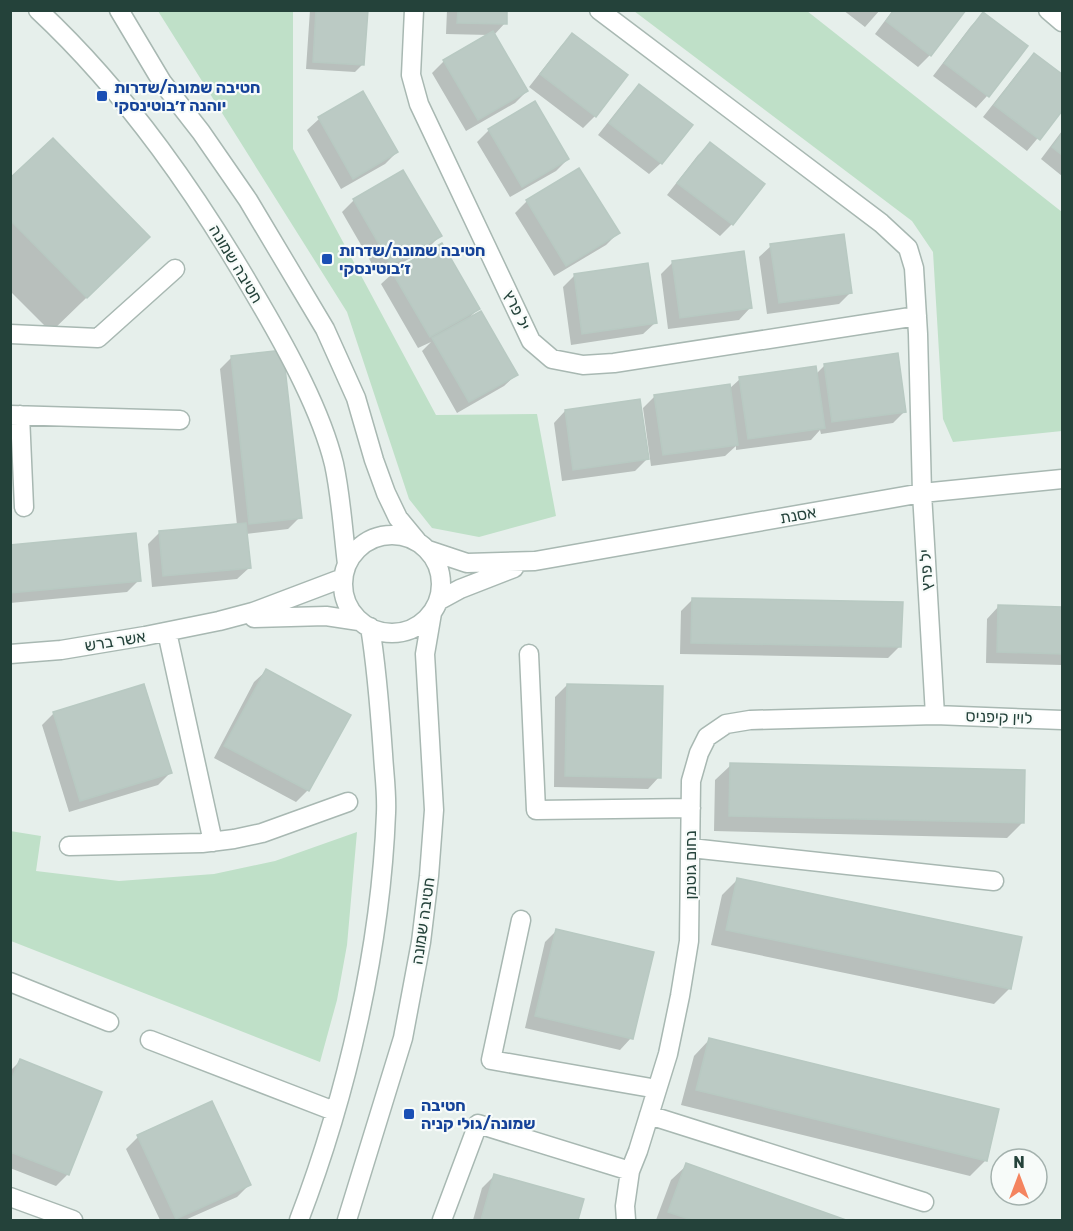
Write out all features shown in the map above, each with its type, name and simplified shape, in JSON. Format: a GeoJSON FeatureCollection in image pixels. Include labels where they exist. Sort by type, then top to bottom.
{"type":"FeatureCollection","features":[{"type":"Feature","properties":{"kind":"street","name":"חטיבה שמונה"},"geometry":{"type":"LineString","coordinates":[[38,10],[94,67],[166,157],[212,223],[286,349],[315,413],[334,464],[345,571]]}},
{"type":"Feature","properties":{"kind":"street"},"geometry":{"type":"LineString","coordinates":[[118,10],[162,82],[201,132],[248,200],[325,329],[356,398],[386,493],[398,518],[436,561],[441,588],[435,607],[422,623],[410,630],[396,632],[382,632],[365,624]]}},
{"type":"Feature","properties":{"kind":"street","name":"יל פרץ"},"geometry":{"type":"LineString","coordinates":[[414,10],[411,75],[419,104],[531,341],[552,359],[583,365],[614,363],[917,316]]}},
{"type":"Feature","properties":{"kind":"street","name":"יל פרץ"},"geometry":{"type":"LineString","coordinates":[[599,10],[881,224],[908,248],[915,268],[922,493],[934,715]]}},
{"type":"Feature","properties":{"kind":"street"},"geometry":{"type":"LineString","coordinates":[[1048,10],[1062,22]]}},
{"type":"Feature","properties":{"kind":"street"},"geometry":{"type":"LineString","coordinates":[[10,334],[98,338],[175,269]]}},
{"type":"Feature","properties":{"kind":"street"},"geometry":{"type":"LineString","coordinates":[[24,507],[15,415],[180,420]]}},
{"type":"Feature","properties":{"kind":"street","name":"אסנת"},"geometry":{"type":"LineString","coordinates":[[435,607],[460,589],[535,561],[922,493],[1062,479]]}},
{"type":"Feature","properties":{"kind":"street"},"geometry":{"type":"LineString","coordinates":[[298,1221],[334,1111],[360,1009],[374,934],[382,872],[386,810],[376,663],[365,624],[346,601],[345,571],[354,552],[364,543],[376,537],[390,534],[403,536],[422,545]]}},
{"type":"Feature","properties":{"kind":"street","name":"אסנת"},"geometry":{"type":"LineString","coordinates":[[422,545],[467,563],[535,561]]}},
{"type":"Feature","properties":{"kind":"street","name":"אשר ברש"},"geometry":{"type":"LineString","coordinates":[[10,654],[61,650],[219,621],[253,612],[345,571]]}},
{"type":"Feature","properties":{"kind":"street","name":"חטיבה שמונה"},"geometry":{"type":"LineString","coordinates":[[347,1221],[403,1038],[421,942],[434,810],[425,654],[435,607]]}},
{"type":"Feature","properties":{"kind":"street","name":"אשר ברש"},"geometry":{"type":"LineString","coordinates":[[219,621],[271,616],[326,616],[365,624]]}},
{"type":"Feature","properties":{"kind":"street"},"geometry":{"type":"LineString","coordinates":[[167,632],[213,842]]}},
{"type":"Feature","properties":{"kind":"street"},"geometry":{"type":"LineString","coordinates":[[529,654],[536,810],[691,808]]}},
{"type":"Feature","properties":{"kind":"street","name":"לוין קיפניס"},"geometry":{"type":"LineString","coordinates":[[934,715],[1062,720]]}},
{"type":"Feature","properties":{"kind":"street","name":"נחום גוטמן"},"geometry":{"type":"LineString","coordinates":[[626,1221],[625,1206],[630,1171],[657,1089],[680,996],[689,940],[691,782],[699,753],[707,736],[726,724],[750,720],[934,715]]}},
{"type":"Feature","properties":{"kind":"street"},"geometry":{"type":"LineString","coordinates":[[69,846],[213,842],[262,833],[348,802]]}},
{"type":"Feature","properties":{"kind":"street"},"geometry":{"type":"LineString","coordinates":[[691,848],[994,881]]}},
{"type":"Feature","properties":{"kind":"street"},"geometry":{"type":"LineString","coordinates":[[521,920],[491,1060],[657,1089]]}},
{"type":"Feature","properties":{"kind":"street"},"geometry":{"type":"LineString","coordinates":[[10,982],[109,1022]]}},
{"type":"Feature","properties":{"kind":"street"},"geometry":{"type":"LineString","coordinates":[[150,1040],[334,1111]]}},
{"type":"Feature","properties":{"kind":"street"},"geometry":{"type":"LineString","coordinates":[[649,1115],[924,1202]]}},
{"type":"Feature","properties":{"kind":"street"},"geometry":{"type":"LineString","coordinates":[[442,1221],[478,1124],[630,1171]]}},
{"type":"Feature","properties":{"kind":"street"},"geometry":{"type":"LineString","coordinates":[[10,1197],[73,1221]]}},
{"type":"Feature","properties":{"kind":"green space"},"geometry":{"type":"Polygon","coordinates":[[[158,11],[293,11],[293,149],[436,415],[537,414],[556,516],[479,537],[432,528],[409,499],[347,312],[158,11]]]}},
{"type":"Feature","properties":{"kind":"green space"},"geometry":{"type":"Polygon","coordinates":[[[634,11],[807,11],[1062,212],[1062,431],[953,442],[943,419],[933,252],[912,221],[634,11]]]}},
{"type":"Feature","properties":{"kind":"green space"},"geometry":{"type":"Polygon","coordinates":[[[10,831],[41,836],[36,871],[119,881],[214,874],[275,861],[357,832],[347,945],[337,1000],[320,1062],[11,941],[10,831]]]}},
{"type":"Feature","properties":{"kind":"building"},"geometry":{"type":"Polygon","coordinates":[[[316,10],[368,10],[364,65],[313,62],[316,10]]]}},
{"type":"Feature","properties":{"kind":"building"},"geometry":{"type":"Polygon","coordinates":[[[458,10],[507,10],[507,24],[457,23],[458,10]]]}},
{"type":"Feature","properties":{"kind":"building"},"geometry":{"type":"Polygon","coordinates":[[[894,10],[966,10],[931,56],[886,21],[894,10]]]}},
{"type":"Feature","properties":{"kind":"building"},"geometry":{"type":"Polygon","coordinates":[[[983,12],[1028,46],[989,97],[944,63],[983,12]]]}},
{"type":"Feature","properties":{"kind":"building"},"geometry":{"type":"Polygon","coordinates":[[[493,31],[528,91],[478,120],[443,60],[493,31]]]}},
{"type":"Feature","properties":{"kind":"building"},"geometry":{"type":"Polygon","coordinates":[[[572,33],[628,75],[596,117],[540,74],[572,33]]]}},
{"type":"Feature","properties":{"kind":"building"},"geometry":{"type":"Polygon","coordinates":[[[1034,53],[1062,74],[1062,111],[1040,140],[994,105],[1034,53]]]}},
{"type":"Feature","properties":{"kind":"building"},"geometry":{"type":"Polygon","coordinates":[[[639,84],[693,125],[662,164],[609,123],[639,84]]]}},
{"type":"Feature","properties":{"kind":"building"},"geometry":{"type":"Polygon","coordinates":[[[363,91],[398,152],[353,179],[318,117],[363,91]]]}},
{"type":"Feature","properties":{"kind":"building"},"geometry":{"type":"Polygon","coordinates":[[[535,101],[569,159],[522,187],[488,129],[535,101]]]}},
{"type":"Feature","properties":{"kind":"building"},"geometry":{"type":"Polygon","coordinates":[[[1062,133],[1062,155],[1052,147],[1062,133]]]}},
{"type":"Feature","properties":{"kind":"building"},"geometry":{"type":"Polygon","coordinates":[[[53,138],[150,237],[87,298],[10,220],[10,178],[53,138]]]}},
{"type":"Feature","properties":{"kind":"building"},"geometry":{"type":"Polygon","coordinates":[[[710,142],[765,184],[733,225],[677,183],[710,142]]]}},
{"type":"Feature","properties":{"kind":"building"},"geometry":{"type":"Polygon","coordinates":[[[579,168],[620,233],[566,266],[526,200],[579,168]]]}},
{"type":"Feature","properties":{"kind":"building"},"geometry":{"type":"Polygon","coordinates":[[[403,170],[442,236],[391,265],[353,199],[403,170]]]}},
{"type":"Feature","properties":{"kind":"building"},"geometry":{"type":"Polygon","coordinates":[[[844,234],[852,293],[779,303],[770,244],[844,234]]]}},
{"type":"Feature","properties":{"kind":"building"},"geometry":{"type":"Polygon","coordinates":[[[442,243],[480,309],[430,337],[392,272],[442,243]]]}},
{"type":"Feature","properties":{"kind":"building"},"geometry":{"type":"Polygon","coordinates":[[[744,251],[752,308],[680,318],[672,261],[744,251]]]}},
{"type":"Feature","properties":{"kind":"building"},"geometry":{"type":"Polygon","coordinates":[[[648,263],[657,323],[582,334],[574,274],[648,263]]]}},
{"type":"Feature","properties":{"kind":"building"},"geometry":{"type":"Polygon","coordinates":[[[481,311],[518,375],[469,402],[432,338],[481,311]]]}},
{"type":"Feature","properties":{"kind":"building"},"geometry":{"type":"Polygon","coordinates":[[[283,350],[302,518],[249,524],[231,356],[283,350]]]}},
{"type":"Feature","properties":{"kind":"building"},"geometry":{"type":"Polygon","coordinates":[[[898,353],[906,412],[832,422],[824,364],[898,353]]]}},
{"type":"Feature","properties":{"kind":"building"},"geometry":{"type":"Polygon","coordinates":[[[816,366],[825,428],[748,439],[739,377],[816,366]]]}},
{"type":"Feature","properties":{"kind":"building"},"geometry":{"type":"Polygon","coordinates":[[[730,384],[738,445],[663,455],[654,395],[730,384]]]}},
{"type":"Feature","properties":{"kind":"building"},"geometry":{"type":"Polygon","coordinates":[[[640,399],[649,459],[573,470],[565,410],[640,399]]]}},
{"type":"Feature","properties":{"kind":"building"},"geometry":{"type":"Polygon","coordinates":[[[246,523],[251,568],[163,576],[159,531],[246,523]]]}},
{"type":"Feature","properties":{"kind":"building"},"geometry":{"type":"Polygon","coordinates":[[[136,533],[141,581],[10,593],[10,545],[136,533]]]}},
{"type":"Feature","properties":{"kind":"building"},"geometry":{"type":"Polygon","coordinates":[[[692,598],[903,602],[901,647],[691,643],[692,598]]]}},
{"type":"Feature","properties":{"kind":"building"},"geometry":{"type":"Polygon","coordinates":[[[998,605],[1062,607],[1062,654],[997,652],[998,605]]]}},
{"type":"Feature","properties":{"kind":"building"},"geometry":{"type":"Polygon","coordinates":[[[266,669],[351,715],[309,791],[224,746],[266,669]]]}},
{"type":"Feature","properties":{"kind":"building"},"geometry":{"type":"Polygon","coordinates":[[[144,684],[172,773],[80,801],[53,712],[144,684]]]}},
{"type":"Feature","properties":{"kind":"building"},"geometry":{"type":"Polygon","coordinates":[[[567,684],[663,686],[661,778],[565,776],[567,684]]]}},
{"type":"Feature","properties":{"kind":"building"},"geometry":{"type":"Polygon","coordinates":[[[730,763],[1025,770],[1024,823],[729,816],[730,763]]]}},
{"type":"Feature","properties":{"kind":"building"},"geometry":{"type":"Polygon","coordinates":[[[737,878],[1022,937],[1011,989],[726,930],[737,878]]]}},
{"type":"Feature","properties":{"kind":"building"},"geometry":{"type":"Polygon","coordinates":[[[556,929],[654,952],[633,1039],[535,1016],[556,929]]]}},
{"type":"Feature","properties":{"kind":"building"},"geometry":{"type":"Polygon","coordinates":[[[709,1038],[999,1109],[987,1161],[696,1090],[709,1038]]]}},
{"type":"Feature","properties":{"kind":"building"},"geometry":{"type":"Polygon","coordinates":[[[20,1059],[102,1092],[69,1175],[10,1152],[10,1083],[20,1059]]]}},
{"type":"Feature","properties":{"kind":"building"},"geometry":{"type":"Polygon","coordinates":[[[212,1101],[251,1185],[176,1219],[137,1135],[212,1101]]]}},
{"type":"Feature","properties":{"kind":"building"},"geometry":{"type":"Polygon","coordinates":[[[686,1163],[846,1220],[692,1220],[668,1212],[686,1163]]]}},
{"type":"Feature","properties":{"kind":"building"},"geometry":{"type":"Polygon","coordinates":[[[494,1174],[584,1199],[578,1220],[481,1220],[494,1174]]]}},
{"type":"Feature","properties":{"kind":"place","name":"חטיבה שמונה/שדרות יוהנה ז׳בוטינסקי"},"geometry":{"type":"Point","coordinates":[102,96]}},
{"type":"Feature","properties":{"kind":"place","name":"חטיבה שמונה/שדרות ז׳בוטינסקי"},"geometry":{"type":"Point","coordinates":[327,259]}},
{"type":"Feature","properties":{"kind":"place","name":"חטיבה שמונה/גולי קניה"},"geometry":{"type":"Point","coordinates":[409,1114]}}]}
